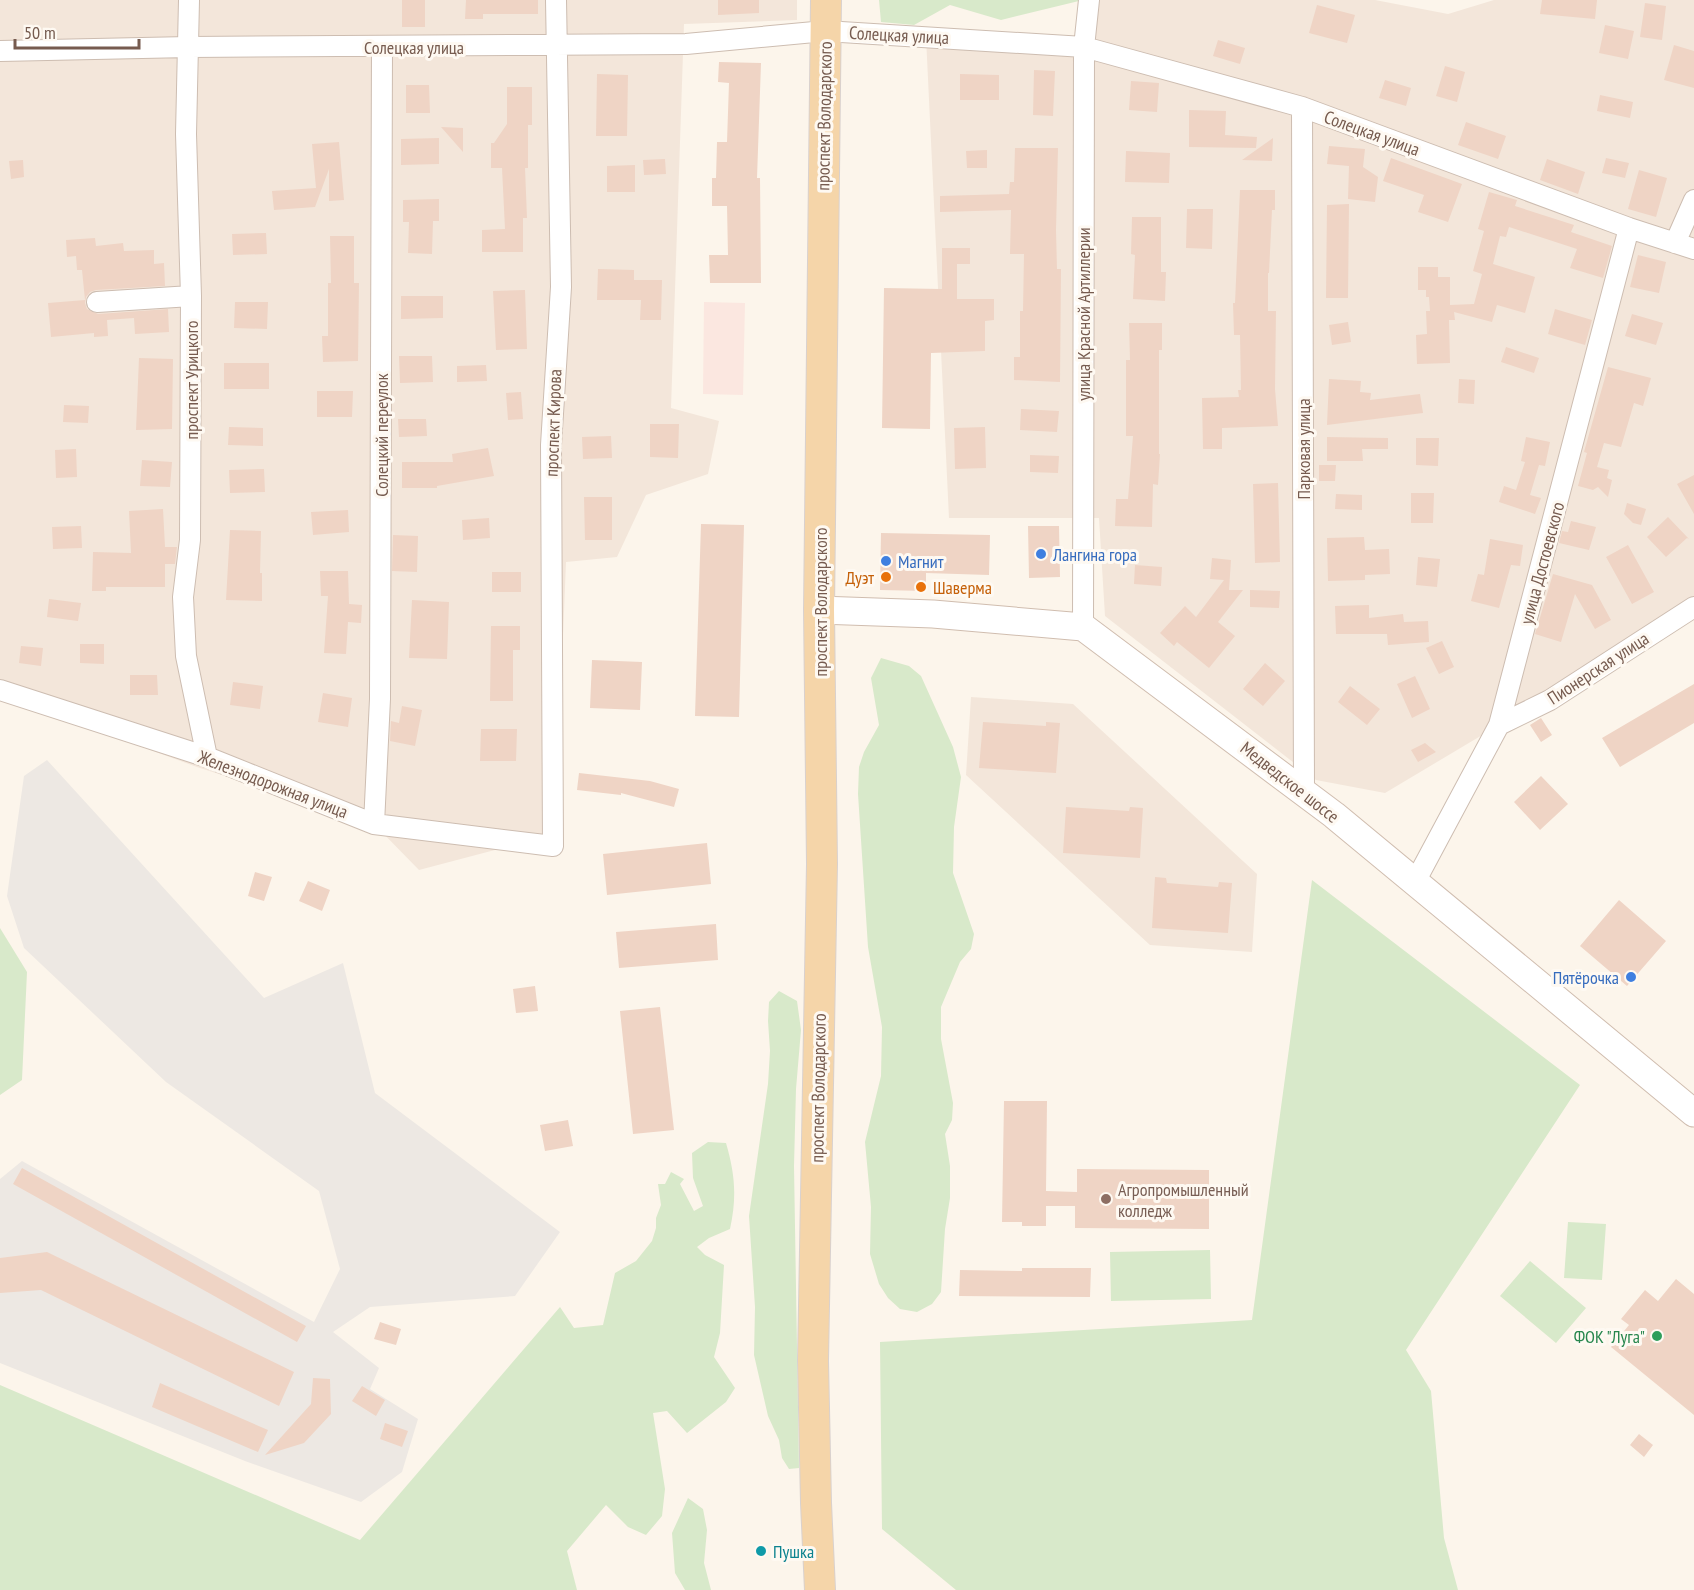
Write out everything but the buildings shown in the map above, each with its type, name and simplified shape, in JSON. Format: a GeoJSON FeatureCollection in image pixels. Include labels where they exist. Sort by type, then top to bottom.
{"type":"FeatureCollection","features":[{"type":"Feature","properties":{"kind":"main road","name":"проспект Володарского"},"geometry":{"type":"LineString","coordinates":[[819,1590],[813,1384],[822,864],[819,610],[826,0]]}},
{"type":"Feature","properties":{"kind":"main road"},"geometry":{"type":"LineString","coordinates":[[819,610],[933,614],[1083,627]]}},
{"type":"Feature","properties":{"kind":"main road","name":"Медведское шоссе"},"geometry":{"type":"LineString","coordinates":[[1083,627],[1304,791],[1694,1113]]}},
{"type":"Feature","properties":{"kind":"street","name":"проспект Урицкого"},"geometry":{"type":"LineString","coordinates":[[189,0],[186,134],[191,296],[190,540],[183,597],[186,656],[207,757]]}},
{"type":"Feature","properties":{"kind":"street","name":"проспект Кирова"},"geometry":{"type":"LineString","coordinates":[[554,846],[551,445],[561,287],[556,0]]}},
{"type":"Feature","properties":{"kind":"street","name":"улица Красной Артиллерии"},"geometry":{"type":"LineString","coordinates":[[1083,627],[1084,46],[1089,0]]}},
{"type":"Feature","properties":{"kind":"street","name":"Солецкая улица"},"geometry":{"type":"LineString","coordinates":[[0,51],[189,47],[686,44],[825,31],[1084,46],[1302,107],[1629,228],[1694,249]]}},
{"type":"Feature","properties":{"kind":"street","name":"Солецкий переулок"},"geometry":{"type":"LineString","coordinates":[[375,824],[380,687],[382,47]]}},
{"type":"Feature","properties":{"kind":"street","name":"Парковая улица"},"geometry":{"type":"LineString","coordinates":[[1302,107],[1304,791]]}},
{"type":"Feature","properties":{"kind":"street"},"geometry":{"type":"LineString","coordinates":[[1675,243],[1694,200]]}},
{"type":"Feature","properties":{"kind":"street","name":"улица Достоевского"},"geometry":{"type":"LineString","coordinates":[[1415,882],[1499,725],[1629,228]]}},
{"type":"Feature","properties":{"kind":"street"},"geometry":{"type":"LineString","coordinates":[[97,302],[191,296]]}},
{"type":"Feature","properties":{"kind":"street","name":"Пионерская улица"},"geometry":{"type":"LineString","coordinates":[[1499,725],[1550,700],[1694,607]]}},
{"type":"Feature","properties":{"kind":"street","name":"Железнодорожная улица"},"geometry":{"type":"LineString","coordinates":[[0,690],[207,757],[375,824],[554,846]]}},
{"type":"Feature","properties":{"kind":"shaded area"},"geometry":{"type":"Polygon","coordinates":[[[0,0],[797,0],[797,20],[684,24],[671,408],[719,421],[708,474],[646,495],[617,557],[566,562],[555,834],[419,870],[374,824],[197,767],[0,697],[0,0]]]}},
{"type":"Feature","properties":{"kind":"shaded area"},"geometry":{"type":"Polygon","coordinates":[[[1089,0],[1375,0],[1448,14],[1494,0],[1694,0],[1694,603],[1385,793],[1316,780],[1105,616],[1099,518],[949,518],[926,37],[1083,47],[1089,0]]]}},
{"type":"Feature","properties":{"kind":"shaded area"},"geometry":{"type":"Polygon","coordinates":[[[704,302],[745,303],[743,395],[703,394],[704,302]]]}},
{"type":"Feature","properties":{"kind":"shaded area"},"geometry":{"type":"Polygon","coordinates":[[[971,697],[1073,704],[1257,874],[1252,952],[1150,945],[966,775],[971,697]]]}},
{"type":"Feature","properties":{"kind":"shaded area"},"geometry":{"type":"Polygon","coordinates":[[[47,760],[264,998],[343,963],[375,1093],[560,1232],[515,1296],[370,1307],[333,1332],[379,1368],[370,1389],[418,1419],[402,1472],[361,1502],[245,1461],[0,1363],[0,1179],[22,1161],[314,1322],[340,1269],[319,1191],[166,1082],[24,948],[7,896],[24,776],[47,760]]]}},
{"type":"Feature","properties":{"kind":"green space"},"geometry":{"type":"Polygon","coordinates":[[[879,0],[1083,0],[1001,20],[950,5],[914,25],[881,22],[879,0]]]}},
{"type":"Feature","properties":{"kind":"green space"},"geometry":{"type":"Polygon","coordinates":[[[881,658],[909,666],[921,676],[953,747],[961,777],[954,827],[953,873],[974,934],[971,949],[960,962],[941,1007],[941,1039],[953,1103],[952,1120],[945,1134],[950,1166],[950,1198],[945,1229],[941,1292],[932,1304],[917,1312],[900,1309],[888,1298],[879,1284],[870,1254],[871,1207],[865,1142],[881,1076],[882,1027],[868,947],[858,794],[859,767],[864,752],[879,725],[871,678],[881,658]]]}},
{"type":"Feature","properties":{"kind":"green space"},"geometry":{"type":"Polygon","coordinates":[[[1312,880],[1580,1085],[1406,1350],[1431,1391],[1444,1538],[1458,1590],[956,1590],[882,1529],[880,1342],[1252,1320],[1312,880]]]}},
{"type":"Feature","properties":{"kind":"green space"},"geometry":{"type":"Polygon","coordinates":[[[0,928],[27,972],[22,1080],[0,1095],[0,928]]]}},
{"type":"Feature","properties":{"kind":"green space"},"geometry":{"type":"Polygon","coordinates":[[[779,991],[797,1001],[801,1030],[796,1089],[794,1166],[799,1468],[789,1469],[782,1458],[779,1440],[768,1416],[754,1355],[755,1307],[749,1216],[768,1084],[769,1002],[779,991]]]}},
{"type":"Feature","properties":{"kind":"green space"},"geometry":{"type":"Polygon","coordinates":[[[708,1142],[726,1143],[733,1175],[734,1206],[730,1229],[709,1238],[697,1247],[705,1255],[724,1265],[720,1333],[714,1357],[735,1388],[726,1402],[687,1433],[667,1411],[653,1413],[665,1489],[662,1516],[646,1535],[628,1527],[606,1505],[567,1551],[577,1590],[0,1590],[0,1385],[360,1540],[560,1307],[574,1328],[603,1325],[615,1273],[636,1261],[652,1241],[661,1205],[658,1184],[665,1184],[671,1172],[684,1179],[680,1184],[694,1211],[703,1206],[693,1178],[692,1153],[708,1142]]]}},
{"type":"Feature","properties":{"kind":"green space"},"geometry":{"type":"Polygon","coordinates":[[[1568,1222],[1606,1224],[1602,1280],[1564,1278],[1568,1222]]]}},
{"type":"Feature","properties":{"kind":"green space"},"geometry":{"type":"Polygon","coordinates":[[[1210,1250],[1211,1299],[1111,1301],[1110,1252],[1210,1250]]]}},
{"type":"Feature","properties":{"kind":"green space"},"geometry":{"type":"Polygon","coordinates":[[[1530,1261],[1586,1308],[1556,1343],[1500,1296],[1530,1261]]]}},
{"type":"Feature","properties":{"kind":"green space"},"geometry":{"type":"Polygon","coordinates":[[[688,1498],[703,1509],[707,1530],[704,1563],[711,1590],[685,1590],[675,1573],[672,1533],[688,1498]]]}},
{"type":"Feature","properties":{"kind":"place","name":"Лангина гора"},"geometry":{"type":"Point","coordinates":[1041,554]}},
{"type":"Feature","properties":{"kind":"place","name":"Магнит"},"geometry":{"type":"Point","coordinates":[886,561]}},
{"type":"Feature","properties":{"kind":"place","name":"Дуэт"},"geometry":{"type":"Point","coordinates":[886,577]}},
{"type":"Feature","properties":{"kind":"place","name":"Шаверма"},"geometry":{"type":"Point","coordinates":[921,587]}},
{"type":"Feature","properties":{"kind":"place","name":"Пятёрочка"},"geometry":{"type":"Point","coordinates":[1631,977]}},
{"type":"Feature","properties":{"kind":"place","name":"Агропромышленный колледж"},"geometry":{"type":"Point","coordinates":[1106,1199]}},
{"type":"Feature","properties":{"kind":"place","name":"ФОК \"Луга\""},"geometry":{"type":"Point","coordinates":[1657,1336]}},
{"type":"Feature","properties":{"kind":"place","name":"Пушка"},"geometry":{"type":"Point","coordinates":[761,1551]}}]}
